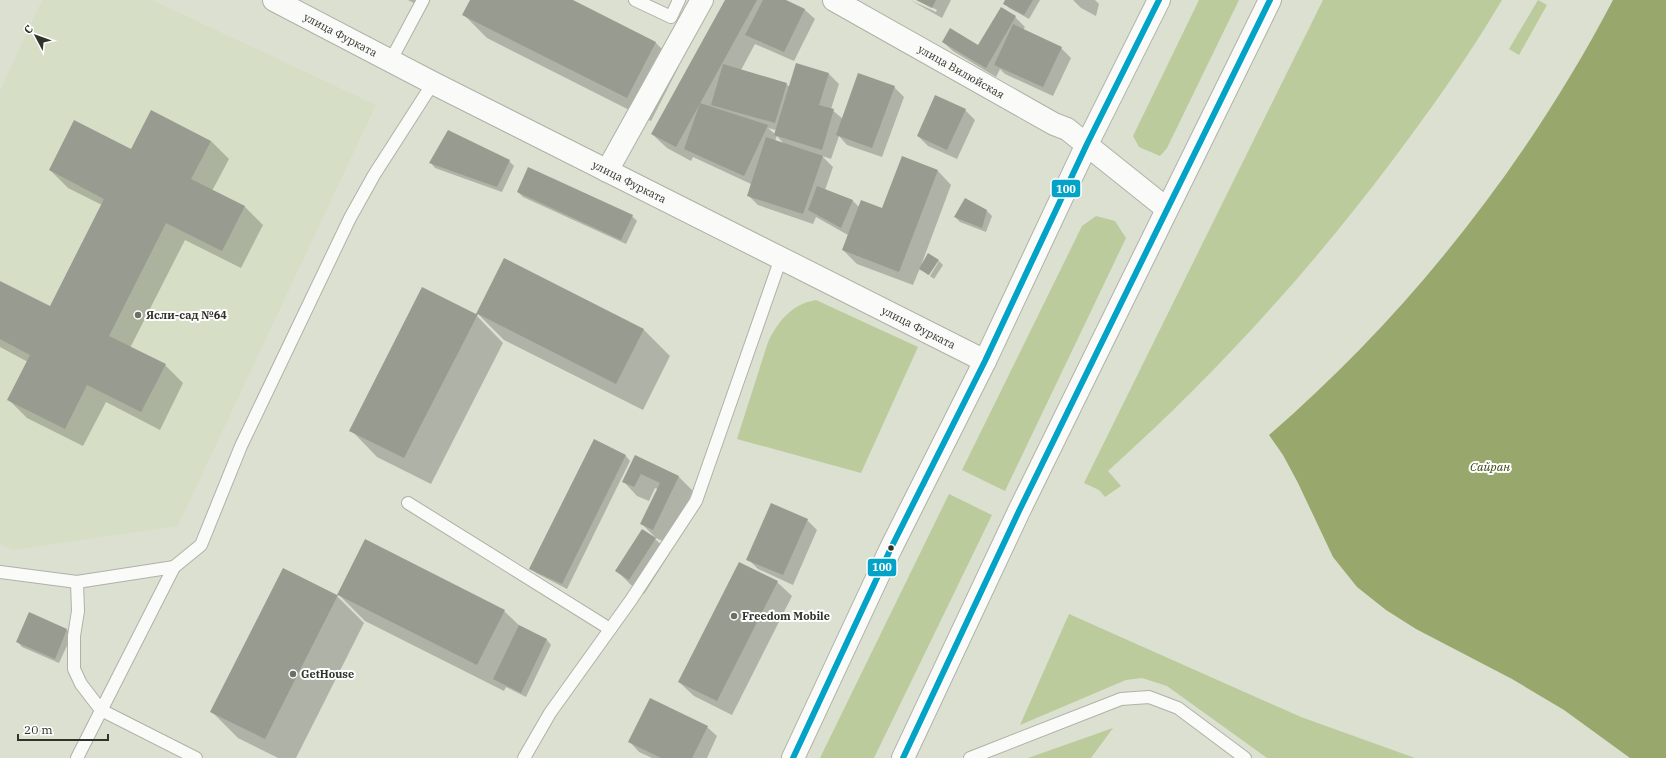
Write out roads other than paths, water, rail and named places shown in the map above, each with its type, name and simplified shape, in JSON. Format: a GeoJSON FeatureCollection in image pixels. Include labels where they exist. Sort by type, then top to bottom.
{"type":"FeatureCollection","features":[{"type":"Feature","properties":{"kind":"main road","name":"улица Фурката"},"geometry":{"type":"LineString","coordinates":[[274,0],[433,83],[985,361]]}},
{"type":"Feature","properties":{"kind":"main road"},"geometry":{"type":"LineString","coordinates":[[607,171],[702,0]]}},
{"type":"Feature","properties":{"kind":"main road","name":"улица Вилюйская"},"geometry":{"type":"LineString","coordinates":[[834,0],[1054,124],[1067,129],[1168,209]]}},
{"type":"Feature","properties":{"kind":"main road"},"geometry":{"type":"LineString","coordinates":[[793,758],[891,548],[985,361],[1087,144],[1159,0]]}},
{"type":"Feature","properties":{"kind":"main road"},"geometry":{"type":"LineString","coordinates":[[903,758],[1019,511],[1270,0]]}},
{"type":"Feature","properties":{"kind":"lane"},"geometry":{"type":"LineString","coordinates":[[391,60],[423,0]]}},
{"type":"Feature","properties":{"kind":"lane"},"geometry":{"type":"LineString","coordinates":[[635,0],[671,17],[679,0]]}},
{"type":"Feature","properties":{"kind":"lane"},"geometry":{"type":"LineString","coordinates":[[77,758],[174,567],[200,545],[242,446],[350,218],[374,175],[433,83]]}},
{"type":"Feature","properties":{"kind":"lane"},"geometry":{"type":"LineString","coordinates":[[524,758],[550,713],[610,629],[696,501],[781,258]]}},
{"type":"Feature","properties":{"kind":"lane"},"geometry":{"type":"LineString","coordinates":[[408,503],[610,629]]}},
{"type":"Feature","properties":{"kind":"lane"},"geometry":{"type":"LineString","coordinates":[[0,572],[77,582],[174,567]]}},
{"type":"Feature","properties":{"kind":"lane"},"geometry":{"type":"LineString","coordinates":[[77,582],[78,611],[74,636],[74,669],[81,684],[101,710],[196,758]]}},
{"type":"Feature","properties":{"kind":"lane"},"geometry":{"type":"LineString","coordinates":[[970,758],[1001,744],[1122,699],[1149,697],[1178,708],[1245,758]]}},
{"type":"Feature","properties":{"kind":"water","name":"Сайран"},"geometry":{"type":"Polygon","coordinates":[[[1613,0],[1666,0],[1666,758],[1630,758],[1564,710],[1512,679],[1416,629],[1386,610],[1357,587],[1333,557],[1298,483],[1283,455],[1269,435],[1370,339],[1417,287],[1461,234],[1503,178],[1543,120],[1579,61],[1613,0]]]}},
{"type":"Feature","properties":{"kind":"place","name":"Ясли-сад №64"},"geometry":{"type":"Point","coordinates":[138,315]}},
{"type":"Feature","properties":{"kind":"place","name":"Freedom Mobile"},"geometry":{"type":"Point","coordinates":[734,616]}},
{"type":"Feature","properties":{"kind":"place","name":"GetHouse"},"geometry":{"type":"Point","coordinates":[293,674]}}]}
